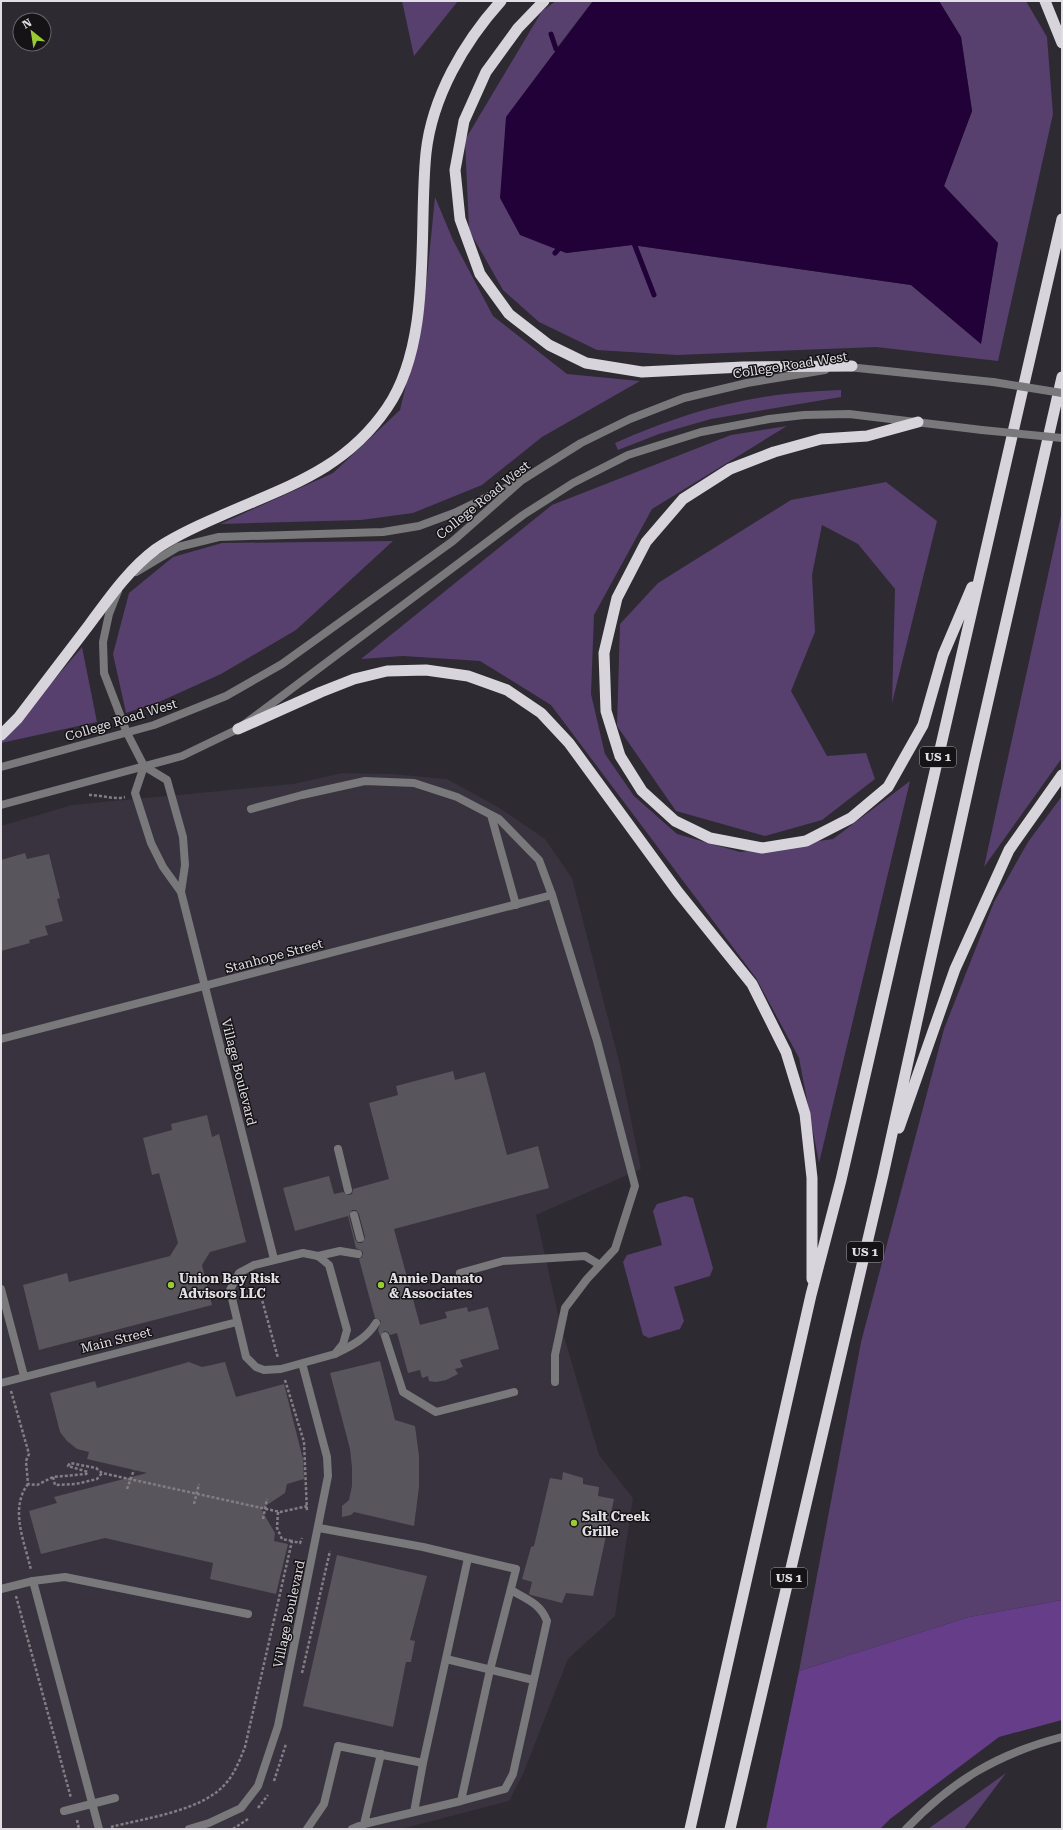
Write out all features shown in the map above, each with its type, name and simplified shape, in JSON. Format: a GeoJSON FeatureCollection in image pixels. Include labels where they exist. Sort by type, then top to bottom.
{"type":"FeatureCollection","features":[{"type":"Feature","properties":{"kind":"highway"},"geometry":{"type":"LineString","coordinates":[[1,735],[18,718],[122,580],[157,549],[198,526],[312,475],[341,458],[367,434],[388,406],[405,373],[414,341],[418,305],[426,151],[435,111],[458,59],[491,12],[501,1]]}},
{"type":"Feature","properties":{"kind":"highway"},"geometry":{"type":"LineString","coordinates":[[544,1],[518,28],[486,72],[464,121],[455,170],[460,219],[480,274],[509,314],[549,344],[586,363],[642,372],[743,367],[852,366]]}},
{"type":"Feature","properties":{"kind":"highway"},"geometry":{"type":"LineString","coordinates":[[1046,1],[1062,43]]}},
{"type":"Feature","properties":{"kind":"highway","name":"US 1"},"geometry":{"type":"LineString","coordinates":[[690,1829],[811,1295],[841,1180],[1062,219]]}},
{"type":"Feature","properties":{"kind":"highway","name":"US 1"},"geometry":{"type":"LineString","coordinates":[[730,1829],[883,1175],[974,762],[1062,377]]}},
{"type":"Feature","properties":{"kind":"highway"},"geometry":{"type":"LineString","coordinates":[[918,422],[867,436],[821,439],[774,452],[730,469],[683,499],[646,542],[617,598],[604,653],[606,712],[620,756],[642,791],[675,821],[710,838],[762,848],[806,841],[851,818],[888,787],[923,725],[943,655],[984,561]]}},
{"type":"Feature","properties":{"kind":"highway"},"geometry":{"type":"LineString","coordinates":[[238,729],[354,679],[387,671],[426,670],[468,676],[507,690],[541,713],[569,743],[678,892],[752,984],[786,1052],[804,1114],[812,1178],[811,1295]]}},
{"type":"Feature","properties":{"kind":"highway"},"geometry":{"type":"LineString","coordinates":[[883,1175],[955,969],[1009,850],[1062,775]]}},
{"type":"Feature","properties":{"kind":"highway"},"geometry":{"type":"LineString","coordinates":[[733,1817],[737,1829]]}},
{"type":"Feature","properties":{"kind":"street","name":"College Road West"},"geometry":{"type":"LineString","coordinates":[[1,767],[154,725],[226,696],[282,664],[453,541],[522,480],[581,443],[630,419],[684,398],[747,383],[852,366],[993,382],[1062,393]]}},
{"type":"Feature","properties":{"kind":"street"},"geometry":{"type":"LineString","coordinates":[[1,805],[182,756],[238,729],[523,515],[573,483],[628,455],[701,432],[769,419],[804,415],[849,414],[1062,438]]}},
{"type":"Feature","properties":{"kind":"street"},"geometry":{"type":"LineString","coordinates":[[144,766],[127,733],[104,673],[103,642],[109,614],[122,580],[178,547],[197,541],[219,537],[383,532],[419,526],[454,513],[522,480]]}},
{"type":"Feature","properties":{"kind":"street","name":"Village Boulevard"},"geometry":{"type":"LineString","coordinates":[[181,892],[185,865],[183,837],[173,800],[167,780],[144,766],[135,793],[151,843],[163,867],[181,892],[274,1259]]}},
{"type":"Feature","properties":{"kind":"street"},"geometry":{"type":"LineString","coordinates":[[251,809],[302,795],[365,781],[414,783],[458,797],[499,819],[539,860],[552,895],[597,1041],[635,1186],[615,1249],[586,1279],[565,1308],[555,1355],[555,1382]]}},
{"type":"Feature","properties":{"kind":"street"},"geometry":{"type":"LineString","coordinates":[[491,815],[516,905]]}},
{"type":"Feature","properties":{"kind":"street","name":"Stanhope Street"},"geometry":{"type":"LineString","coordinates":[[1,1039],[205,987],[552,895]]}},
{"type":"Feature","properties":{"kind":"street"},"geometry":{"type":"LineString","coordinates":[[338,1149],[348,1190]]}},
{"type":"Feature","properties":{"kind":"street"},"geometry":{"type":"LineString","coordinates":[[354,1215],[359,1234]]}},
{"type":"Feature","properties":{"kind":"street"},"geometry":{"type":"LineString","coordinates":[[358,1254],[340,1251],[318,1256],[303,1253],[254,1264],[239,1274],[230,1290],[246,1357],[256,1367],[264,1370],[281,1370],[335,1354],[359,1341],[369,1333],[376,1323]]}},
{"type":"Feature","properties":{"kind":"street"},"geometry":{"type":"LineString","coordinates":[[318,1256],[329,1265],[346,1330],[343,1344],[335,1354]]}},
{"type":"Feature","properties":{"kind":"street"},"geometry":{"type":"LineString","coordinates":[[460,1273],[503,1261],[585,1256],[600,1265]]}},
{"type":"Feature","properties":{"kind":"street"},"geometry":{"type":"LineString","coordinates":[[1,1289],[24,1376]]}},
{"type":"Feature","properties":{"kind":"street","name":"Main Street"},"geometry":{"type":"LineString","coordinates":[[4,1382],[237,1322]]}},
{"type":"Feature","properties":{"kind":"street"},"geometry":{"type":"LineString","coordinates":[[385,1336],[403,1392],[436,1412],[514,1392]]}},
{"type":"Feature","properties":{"kind":"street","name":"Village Boulevard"},"geometry":{"type":"LineString","coordinates":[[189,1829],[209,1823],[241,1808],[258,1786],[278,1726],[327,1484],[327,1457],[302,1363]]}},
{"type":"Feature","properties":{"kind":"street"},"geometry":{"type":"LineString","coordinates":[[318,1528],[423,1547],[516,1569],[490,1670],[461,1801]]}},
{"type":"Feature","properties":{"kind":"street"},"geometry":{"type":"LineString","coordinates":[[414,1812],[423,1763],[468,1558]]}},
{"type":"Feature","properties":{"kind":"street"},"geometry":{"type":"LineString","coordinates":[[1,1589],[33,1581],[65,1577],[248,1614]]}},
{"type":"Feature","properties":{"kind":"street"},"geometry":{"type":"LineString","coordinates":[[33,1581],[99,1829]]}},
{"type":"Feature","properties":{"kind":"street"},"geometry":{"type":"LineString","coordinates":[[352,1829],[364,1824],[497,1792],[504,1789],[509,1784],[513,1774],[547,1620],[543,1610],[511,1590]]}},
{"type":"Feature","properties":{"kind":"street"},"geometry":{"type":"LineString","coordinates":[[446,1659],[533,1680]]}},
{"type":"Feature","properties":{"kind":"street"},"geometry":{"type":"LineString","coordinates":[[906,1829],[945,1793],[975,1771],[1026,1748],[1062,1737]]}},
{"type":"Feature","properties":{"kind":"street"},"geometry":{"type":"LineString","coordinates":[[308,1829],[324,1804],[338,1746],[423,1763]]}},
{"type":"Feature","properties":{"kind":"street"},"geometry":{"type":"LineString","coordinates":[[364,1824],[381,1754]]}},
{"type":"Feature","properties":{"kind":"street"},"geometry":{"type":"LineString","coordinates":[[64,1812],[115,1798]]}},
{"type":"Feature","properties":{"kind":"path"},"geometry":{"type":"LineString","coordinates":[[83,796],[105,795],[115,798],[125,796]]}},
{"type":"Feature","properties":{"kind":"path"},"geometry":{"type":"LineString","coordinates":[[261,1296],[281,1370],[304,1442],[308,1506],[307,1514]]}},
{"type":"Feature","properties":{"kind":"path"},"geometry":{"type":"LineString","coordinates":[[4,1382],[29,1454],[26,1461],[28,1484],[19,1501],[19,1518],[31,1570]]}},
{"type":"Feature","properties":{"kind":"path"},"geometry":{"type":"LineString","coordinates":[[28,1484],[36,1484],[53,1477],[86,1474],[88,1472],[68,1466],[70,1463],[96,1468],[102,1473],[278,1512],[308,1506]]}},
{"type":"Feature","properties":{"kind":"path"},"geometry":{"type":"LineString","coordinates":[[127,1489],[134,1470]]}},
{"type":"Feature","properties":{"kind":"path"},"geometry":{"type":"LineString","coordinates":[[53,1477],[55,1485],[76,1484],[97,1479],[102,1473]]}},
{"type":"Feature","properties":{"kind":"path"},"geometry":{"type":"LineString","coordinates":[[194,1504],[199,1484]]}},
{"type":"Feature","properties":{"kind":"path"},"geometry":{"type":"LineString","coordinates":[[263,1520],[266,1499]]}},
{"type":"Feature","properties":{"kind":"path"},"geometry":{"type":"LineString","coordinates":[[278,1512],[277,1528],[282,1539],[300,1543],[304,1533]]}},
{"type":"Feature","properties":{"kind":"path"},"geometry":{"type":"LineString","coordinates":[[104,1829],[191,1806],[212,1795],[226,1783],[236,1769],[245,1746],[292,1541]]}},
{"type":"Feature","properties":{"kind":"path"},"geometry":{"type":"LineString","coordinates":[[14,1586],[71,1799]]}},
{"type":"Feature","properties":{"kind":"path"},"geometry":{"type":"LineString","coordinates":[[75,1814],[79,1829]]}},
{"type":"Feature","properties":{"kind":"shaded area"},"geometry":{"type":"Polygon","coordinates":[[[402,1],[458,1],[414,56],[402,1]]]}},
{"type":"Feature","properties":{"kind":"shaded area"},"geometry":{"type":"Polygon","coordinates":[[[556,1],[593,1],[556,49],[566,253],[632,245],[911,285],[981,343],[998,243],[944,186],[972,111],[961,37],[939,1],[1026,1],[1047,37],[1053,114],[998,361],[876,347],[677,355],[597,350],[539,322],[503,290],[469,230],[465,140],[542,11],[556,1]]]}},
{"type":"Feature","properties":{"kind":"shaded area"},"geometry":{"type":"Polygon","coordinates":[[[593,1],[939,1],[961,37],[972,111],[944,186],[998,243],[981,344],[911,285],[632,245],[566,253],[520,235],[500,198],[506,117],[593,1]]]}},
{"type":"Feature","properties":{"kind":"shaded area"},"geometry":{"type":"Polygon","coordinates":[[[435,197],[453,240],[493,316],[567,374],[640,381],[542,437],[482,485],[413,513],[361,520],[220,524],[333,473],[400,410],[424,308],[435,197]]]}},
{"type":"Feature","properties":{"kind":"shaded area"},"geometry":{"type":"Polygon","coordinates":[[[841,390],[841,397],[711,419],[659,434],[618,450],[615,443],[672,420],[725,404],[781,395],[841,390]]]}},
{"type":"Feature","properties":{"kind":"shaded area"},"geometry":{"type":"Polygon","coordinates":[[[787,426],[652,509],[594,615],[591,694],[605,754],[634,796],[677,834],[740,852],[833,839],[910,781],[819,1163],[799,1058],[756,978],[551,705],[480,661],[403,656],[361,659],[552,505],[731,435],[787,426]]]}},
{"type":"Feature","properties":{"kind":"shaded area"},"geometry":{"type":"Polygon","coordinates":[[[886,482],[937,521],[892,703],[895,589],[858,544],[822,525],[812,575],[815,632],[791,691],[827,756],[866,753],[875,779],[822,820],[765,836],[676,811],[617,726],[620,624],[658,583],[791,500],[886,482]]]}},
{"type":"Feature","properties":{"kind":"shaded area"},"geometry":{"type":"Polygon","coordinates":[[[1062,511],[1062,758],[984,867],[1062,511]]]}},
{"type":"Feature","properties":{"kind":"shaded area"},"geometry":{"type":"Polygon","coordinates":[[[393,541],[296,630],[221,674],[159,702],[126,713],[113,654],[129,593],[173,557],[222,543],[393,541]]]}},
{"type":"Feature","properties":{"kind":"shaded area"},"geometry":{"type":"Polygon","coordinates":[[[82,647],[97,722],[1,743],[1,742],[82,647]]]}},
{"type":"Feature","properties":{"kind":"shaded area"},"geometry":{"type":"Polygon","coordinates":[[[342,773],[393,774],[447,779],[498,807],[545,839],[572,878],[620,1065],[641,1169],[536,1215],[560,1323],[599,1455],[633,1498],[615,1616],[568,1659],[523,1774],[509,1801],[401,1829],[1,1829],[1,826],[72,805],[293,784],[342,773]]]}},
{"type":"Feature","properties":{"kind":"shaded area"},"geometry":{"type":"Polygon","coordinates":[[[1062,796],[1062,1600],[969,1617],[799,1671],[861,1342],[944,1029],[994,902],[1028,842],[1062,796]]]}},
{"type":"Feature","properties":{"kind":"shaded area"},"geometry":{"type":"Polygon","coordinates":[[[685,1196],[693,1198],[713,1268],[710,1276],[674,1287],[684,1321],[680,1329],[649,1338],[643,1335],[623,1262],[627,1255],[662,1245],[653,1211],[657,1204],[685,1196]]]}},
{"type":"Feature","properties":{"kind":"shaded area"},"geometry":{"type":"Polygon","coordinates":[[[1062,1600],[1062,1720],[999,1737],[890,1819],[880,1829],[766,1829],[799,1671],[969,1617],[1062,1600]]]}},
{"type":"Feature","properties":{"kind":"shaded area"},"geometry":{"type":"Polygon","coordinates":[[[1006,1773],[964,1829],[928,1829],[1006,1773]]]}},
{"type":"Feature","properties":{"kind":"building"},"geometry":{"type":"Polygon","coordinates":[[[25,853],[27,859],[49,854],[60,898],[57,899],[63,921],[45,926],[48,935],[29,940],[30,943],[1,951],[1,860],[25,853]]]}},
{"type":"Feature","properties":{"kind":"building"},"geometry":{"type":"Polygon","coordinates":[[[453,1071],[455,1080],[485,1072],[507,1155],[538,1146],[549,1188],[394,1229],[420,1325],[447,1318],[445,1312],[467,1307],[468,1312],[488,1307],[499,1349],[460,1360],[463,1367],[455,1369],[458,1374],[446,1380],[436,1382],[429,1381],[428,1376],[422,1378],[420,1370],[408,1373],[397,1333],[390,1335],[388,1332],[384,1331],[380,1336],[378,1330],[381,1321],[375,1318],[359,1259],[362,1257],[363,1252],[356,1248],[348,1216],[295,1231],[283,1188],[329,1176],[334,1194],[343,1192],[349,1195],[352,1194],[353,1189],[389,1179],[369,1103],[398,1095],[396,1086],[453,1071]],[[352,1210],[349,1216],[355,1239],[358,1243],[362,1243],[365,1237],[359,1214],[356,1210],[352,1210]]]}},
{"type":"Feature","properties":{"kind":"building"},"geometry":{"type":"Polygon","coordinates":[[[207,1115],[212,1137],[219,1134],[246,1242],[210,1252],[202,1265],[212,1305],[39,1350],[23,1285],[67,1273],[69,1282],[170,1256],[178,1243],[159,1173],[152,1175],[143,1138],[172,1130],[171,1124],[207,1115]]]}},
{"type":"Feature","properties":{"kind":"building"},"geometry":{"type":"Polygon","coordinates":[[[380,1361],[395,1420],[415,1426],[419,1456],[419,1487],[414,1526],[354,1512],[351,1515],[342,1517],[342,1506],[349,1500],[352,1486],[352,1467],[350,1449],[330,1373],[380,1361]]]}},
{"type":"Feature","properties":{"kind":"building"},"geometry":{"type":"Polygon","coordinates":[[[189,1362],[202,1367],[225,1362],[236,1397],[284,1384],[303,1459],[304,1479],[287,1484],[285,1493],[261,1509],[275,1533],[274,1541],[288,1544],[276,1594],[210,1579],[213,1563],[105,1538],[41,1554],[29,1511],[57,1503],[54,1497],[147,1473],[87,1459],[89,1452],[77,1449],[67,1441],[60,1432],[50,1393],[95,1381],[97,1388],[189,1362]]]}},
{"type":"Feature","properties":{"kind":"building","name":"Salt Creek Grille"},"geometry":{"type":"Polygon","coordinates":[[[563,1472],[583,1478],[583,1484],[599,1487],[598,1496],[614,1499],[593,1596],[566,1593],[562,1603],[529,1594],[532,1582],[522,1579],[531,1547],[534,1546],[550,1478],[562,1480],[563,1472]]]}},
{"type":"Feature","properties":{"kind":"building"},"geometry":{"type":"Polygon","coordinates":[[[337,1555],[427,1576],[410,1640],[415,1641],[411,1662],[406,1662],[393,1727],[303,1706],[337,1555]]]}},
{"type":"Feature","properties":{"kind":"waterway"},"geometry":{"type":"LineString","coordinates":[[551,34],[556,49],[562,52]]}},
{"type":"Feature","properties":{"kind":"waterway"},"geometry":{"type":"LineString","coordinates":[[632,238],[654,295]]}},
{"type":"Feature","properties":{"kind":"waterway"},"geometry":{"type":"LineString","coordinates":[[555,253],[562,245]]}},
{"type":"Feature","properties":{"kind":"place","name":"Union Bay Risk Advisors LLC"},"geometry":{"type":"Point","coordinates":[171,1285]}},
{"type":"Feature","properties":{"kind":"place","name":"Annie Damato & Associates"},"geometry":{"type":"Point","coordinates":[381,1285]}},
{"type":"Feature","properties":{"kind":"place","name":"Salt Creek Grille"},"geometry":{"type":"Point","coordinates":[574,1523]}}]}
